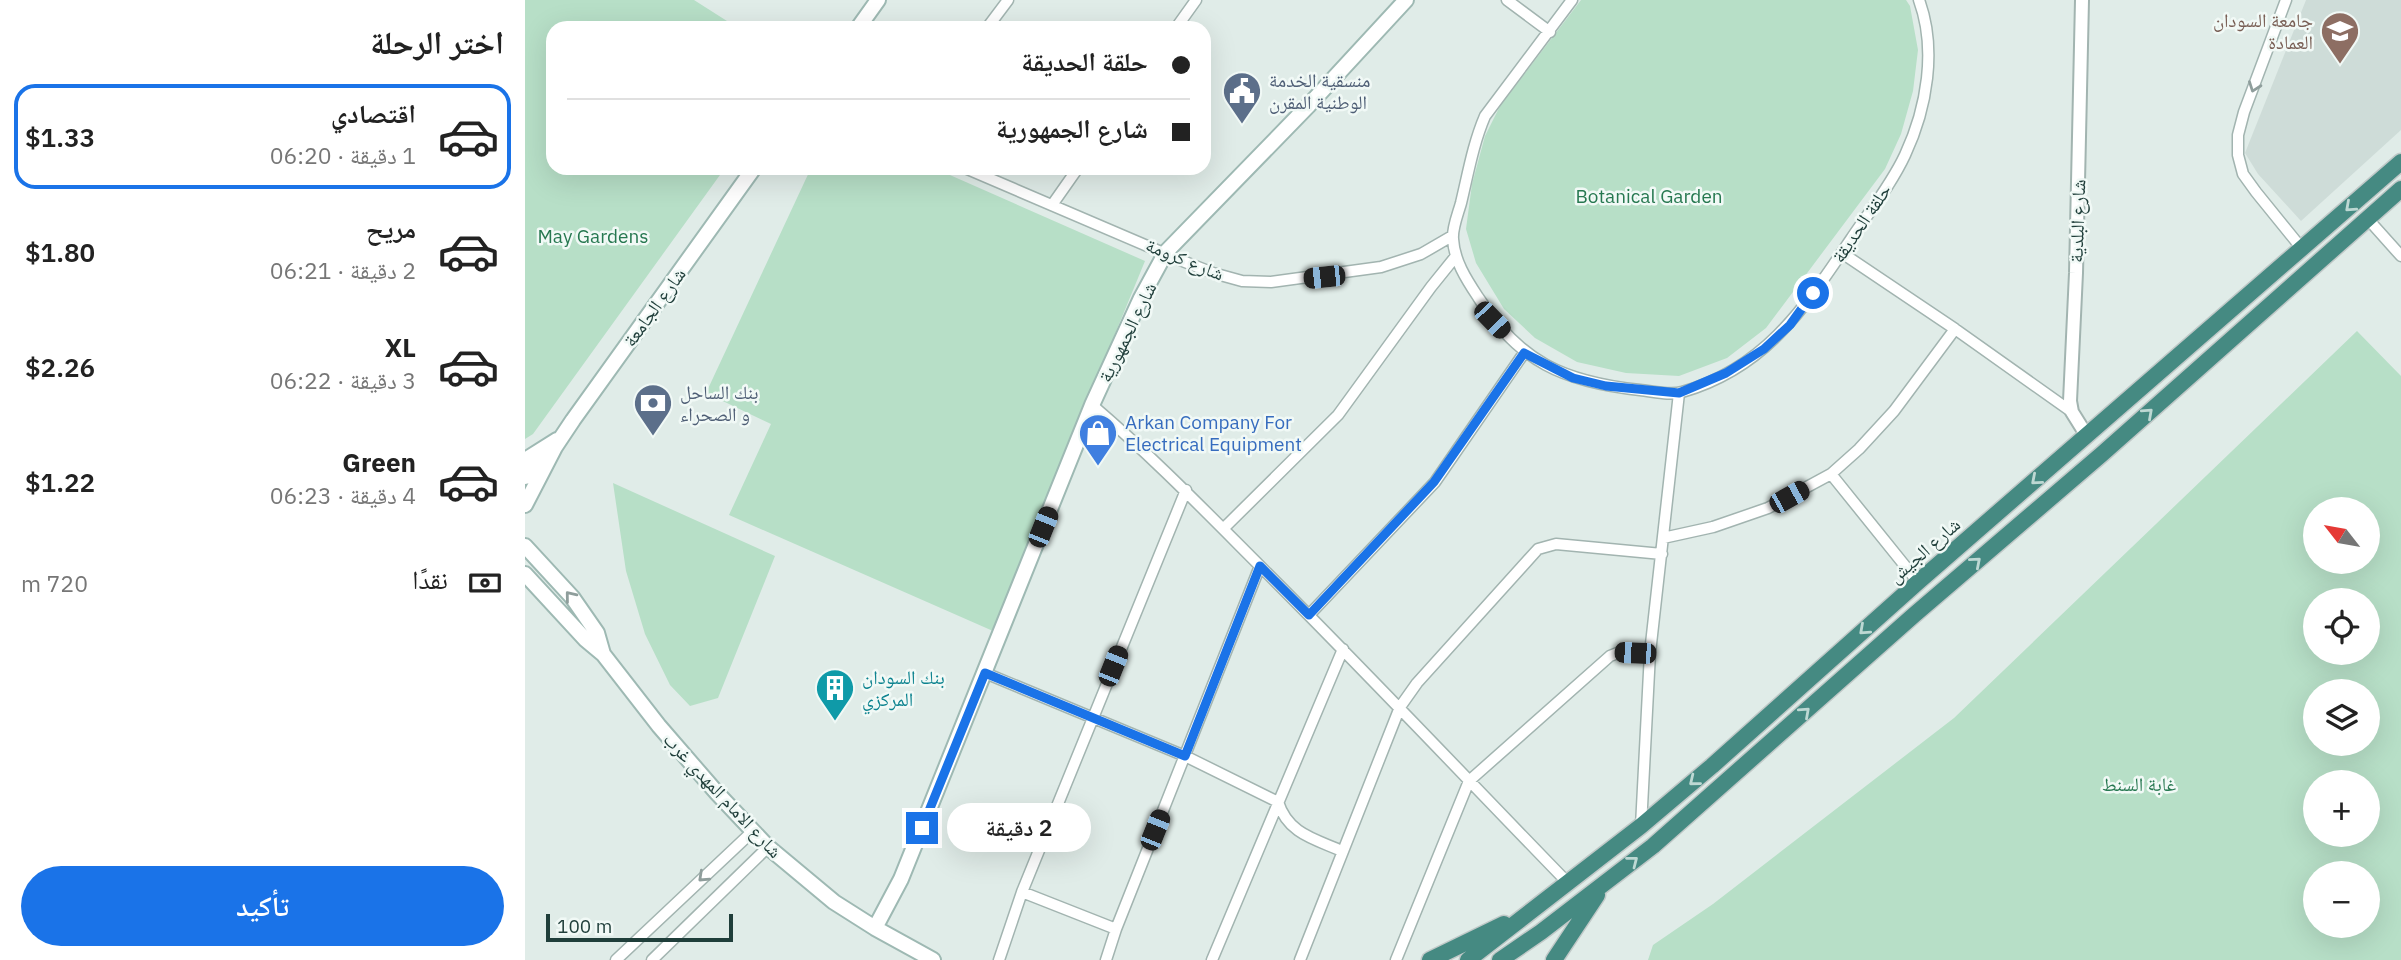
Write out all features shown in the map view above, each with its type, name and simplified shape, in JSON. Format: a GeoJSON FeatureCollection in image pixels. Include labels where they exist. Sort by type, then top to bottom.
{"type":"FeatureCollection","features":[{"type":"Feature","properties":{"kind":"highway","name":"شارع الجيش"},"geometry":{"type":"LineString","coordinates":[[1468,960],[1641,826],[2401,162]]}},
{"type":"Feature","properties":{"kind":"highway"},"geometry":{"type":"LineString","coordinates":[[1500,960],[1541,933],[1653,846],[2401,189]]}},
{"type":"Feature","properties":{"kind":"highway"},"geometry":{"type":"LineString","coordinates":[[1554,960],[1604,884]]}},
{"type":"Feature","properties":{"kind":"highway"},"geometry":{"type":"LineString","coordinates":[[1430,960],[1529,913]]}},
{"type":"Feature","properties":{"kind":"main road"},"geometry":{"type":"LineString","coordinates":[[863,21],[878,0]]}},
{"type":"Feature","properties":{"kind":"main road","name":"شارع الجمهورية"},"geometry":{"type":"LineString","coordinates":[[874,928],[901,880],[1092,405],[1137,307],[1166,252],[1309,105],[1406,0]]}},
{"type":"Feature","properties":{"kind":"main road","name":"شارع الجامعة"},"geometry":{"type":"LineString","coordinates":[[525,477],[558,442],[749,175]]}},
{"type":"Feature","properties":{"kind":"main road"},"geometry":{"type":"LineString","coordinates":[[525,460],[558,442]]}},
{"type":"Feature","properties":{"kind":"main road","name":"شارع الجامعة"},"geometry":{"type":"LineString","coordinates":[[525,505],[558,442]]}},
{"type":"Feature","properties":{"kind":"main road","name":"شارع الامام المهدي غرب"},"geometry":{"type":"LineString","coordinates":[[525,546],[572,597],[597,633],[604,654]]}},
{"type":"Feature","properties":{"kind":"main road","name":"شارع الامام المهدي غرب"},"geometry":{"type":"LineString","coordinates":[[525,574],[585,639],[604,654],[659,726],[717,793],[768,846],[834,902],[874,928],[933,960]]}},
{"type":"Feature","properties":{"kind":"street"},"geometry":{"type":"LineString","coordinates":[[992,21],[1008,0]]}},
{"type":"Feature","properties":{"kind":"street"},"geometry":{"type":"LineString","coordinates":[[1181,21],[1196,0]]}},
{"type":"Feature","properties":{"kind":"street"},"geometry":{"type":"LineString","coordinates":[[1507,0],[1550,32]]}},
{"type":"Feature","properties":{"kind":"street","name":"حلقة الحديقة"},"geometry":{"type":"LineString","coordinates":[[1572,0],[1485,116],[1476,135],[1452,236],[1456,256],[1466,279],[1492,320],[1524,353],[1573,378],[1606,386],[1679,393],[1742,365],[1790,325],[1894,175],[1912,138],[1924,93],[1930,49],[1921,1]]}},
{"type":"Feature","properties":{"kind":"street","name":"شارع البلدية"},"geometry":{"type":"LineString","coordinates":[[2082,0],[2076,273],[2069,382],[2072,412],[2087,436]]}},
{"type":"Feature","properties":{"kind":"street"},"geometry":{"type":"LineString","coordinates":[[2286,0],[2244,112],[2238,135],[2238,155],[2243,174],[2302,250]]}},
{"type":"Feature","properties":{"kind":"street","name":"شارع كرومة"},"geometry":{"type":"LineString","coordinates":[[981,175],[1213,273],[1243,281],[1271,282],[1324,277],[1381,267],[1420,254],[1452,236]]}},
{"type":"Feature","properties":{"kind":"street"},"geometry":{"type":"LineString","coordinates":[[1052,205],[1073,175]]}},
{"type":"Feature","properties":{"kind":"street"},"geometry":{"type":"LineString","coordinates":[[2367,218],[2401,256]]}},
{"type":"Feature","properties":{"kind":"street"},"geometry":{"type":"LineString","coordinates":[[1842,253],[2072,412]]}},
{"type":"Feature","properties":{"kind":"street"},"geometry":{"type":"LineString","coordinates":[[1224,528],[1338,415],[1456,256]]}},
{"type":"Feature","properties":{"kind":"street"},"geometry":{"type":"LineString","coordinates":[[1663,538],[1713,527],[1768,508],[1831,474],[1859,449],[1894,411],[1955,329]]}},
{"type":"Feature","properties":{"kind":"street"},"geometry":{"type":"LineString","coordinates":[[1309,615],[1434,482],[1524,353]]}},
{"type":"Feature","properties":{"kind":"street"},"geometry":{"type":"LineString","coordinates":[[1641,826],[1650,653],[1679,393]]}},
{"type":"Feature","properties":{"kind":"street"},"geometry":{"type":"LineString","coordinates":[[1092,405],[1142,447],[1224,528],[1400,706],[1568,883]]}},
{"type":"Feature","properties":{"kind":"street"},"geometry":{"type":"LineString","coordinates":[[1831,474],[1918,582]]}},
{"type":"Feature","properties":{"kind":"street"},"geometry":{"type":"LineString","coordinates":[[999,960],[1022,892],[1092,716],[1186,490]]}},
{"type":"Feature","properties":{"kind":"street"},"geometry":{"type":"LineString","coordinates":[[1300,960],[1400,706],[1417,682],[1538,549],[1556,544],[1662,554]]}},
{"type":"Feature","properties":{"kind":"street"},"geometry":{"type":"LineString","coordinates":[[1106,960],[1260,566]]}},
{"type":"Feature","properties":{"kind":"street"},"geometry":{"type":"LineString","coordinates":[[1212,960],[1343,649]]}},
{"type":"Feature","properties":{"kind":"street"},"geometry":{"type":"LineString","coordinates":[[1396,960],[1469,781],[1610,656],[1619,652],[1650,653]]}},
{"type":"Feature","properties":{"kind":"street"},"geometry":{"type":"LineString","coordinates":[[985,673],[1185,756],[1278,803],[1282,814],[1297,831],[1342,851]]}},
{"type":"Feature","properties":{"kind":"street"},"geometry":{"type":"LineString","coordinates":[[616,960],[753,831]]}},
{"type":"Feature","properties":{"kind":"street"},"geometry":{"type":"LineString","coordinates":[[652,960],[768,846]]}},
{"type":"Feature","properties":{"kind":"street"},"geometry":{"type":"LineString","coordinates":[[1022,892],[1116,929]]}},
{"type":"Feature","properties":{"kind":"shaded area","name":"جامعة السودان العمادة"},"geometry":{"type":"Polygon","coordinates":[[[2306,0],[2401,0],[2401,130],[2301,221],[2258,174],[2245,153],[2306,0]]]}},
{"type":"Feature","properties":{"kind":"green space","name":"May Gardens"},"geometry":{"type":"Polygon","coordinates":[[[525,0],[694,0],[727,21],[546,21],[546,175],[720,175],[533,434],[525,439],[525,0]]]}},
{"type":"Feature","properties":{"kind":"green space","name":"Botanical Garden"},"geometry":{"type":"Polygon","coordinates":[[[1581,0],[1906,0],[1910,6],[1918,50],[1913,91],[1901,134],[1885,169],[1766,328],[1727,358],[1679,376],[1626,373],[1577,362],[1535,338],[1504,309],[1476,263],[1466,229],[1472,184],[1485,136],[1500,106],[1581,0]]]}},
{"type":"Feature","properties":{"kind":"green space"},"geometry":{"type":"Polygon","coordinates":[[[808,175],[950,175],[1145,261],[993,631],[729,515],[771,424],[706,393],[808,175]]]}},
{"type":"Feature","properties":{"kind":"green space","name":"غابة السنط"},"geometry":{"type":"Polygon","coordinates":[[[2357,331],[2401,376],[2401,960],[1648,960],[1653,945],[1713,904],[1954,718],[2357,331]]]}},
{"type":"Feature","properties":{"kind":"green space"},"geometry":{"type":"Polygon","coordinates":[[[613,483],[775,556],[718,698],[690,706],[670,685],[645,634],[626,571],[613,483]]]}},
{"type":"Feature","properties":{"kind":"place","name":"جامعة السودان العمادة"},"geometry":{"type":"Point","coordinates":[2340,65]}},
{"type":"Feature","properties":{"kind":"place","name":"منسقية الخدمة الوطنية المقرن"},"geometry":{"type":"Point","coordinates":[1242,125]}},
{"type":"Feature","properties":{"kind":"place","name":"بنك الساحل و الصحراء"},"geometry":{"type":"Point","coordinates":[653,437]}},
{"type":"Feature","properties":{"kind":"place","name":"Arkan Company For Electrical Equipment"},"geometry":{"type":"Point","coordinates":[1098,467]}},
{"type":"Feature","properties":{"kind":"place","name":"بنك السودان المركزي"},"geometry":{"type":"Point","coordinates":[835,722]}},
{"type":"Feature","properties":{"kind":"route"},"geometry":{"type":"LineString","coordinates":[[922,828],[985,673],[1185,756],[1260,566],[1309,615],[1434,482],[1524,353],[1573,378],[1606,386],[1679,393],[1742,365],[1764,349],[1790,325],[1813,293]]}}]}
